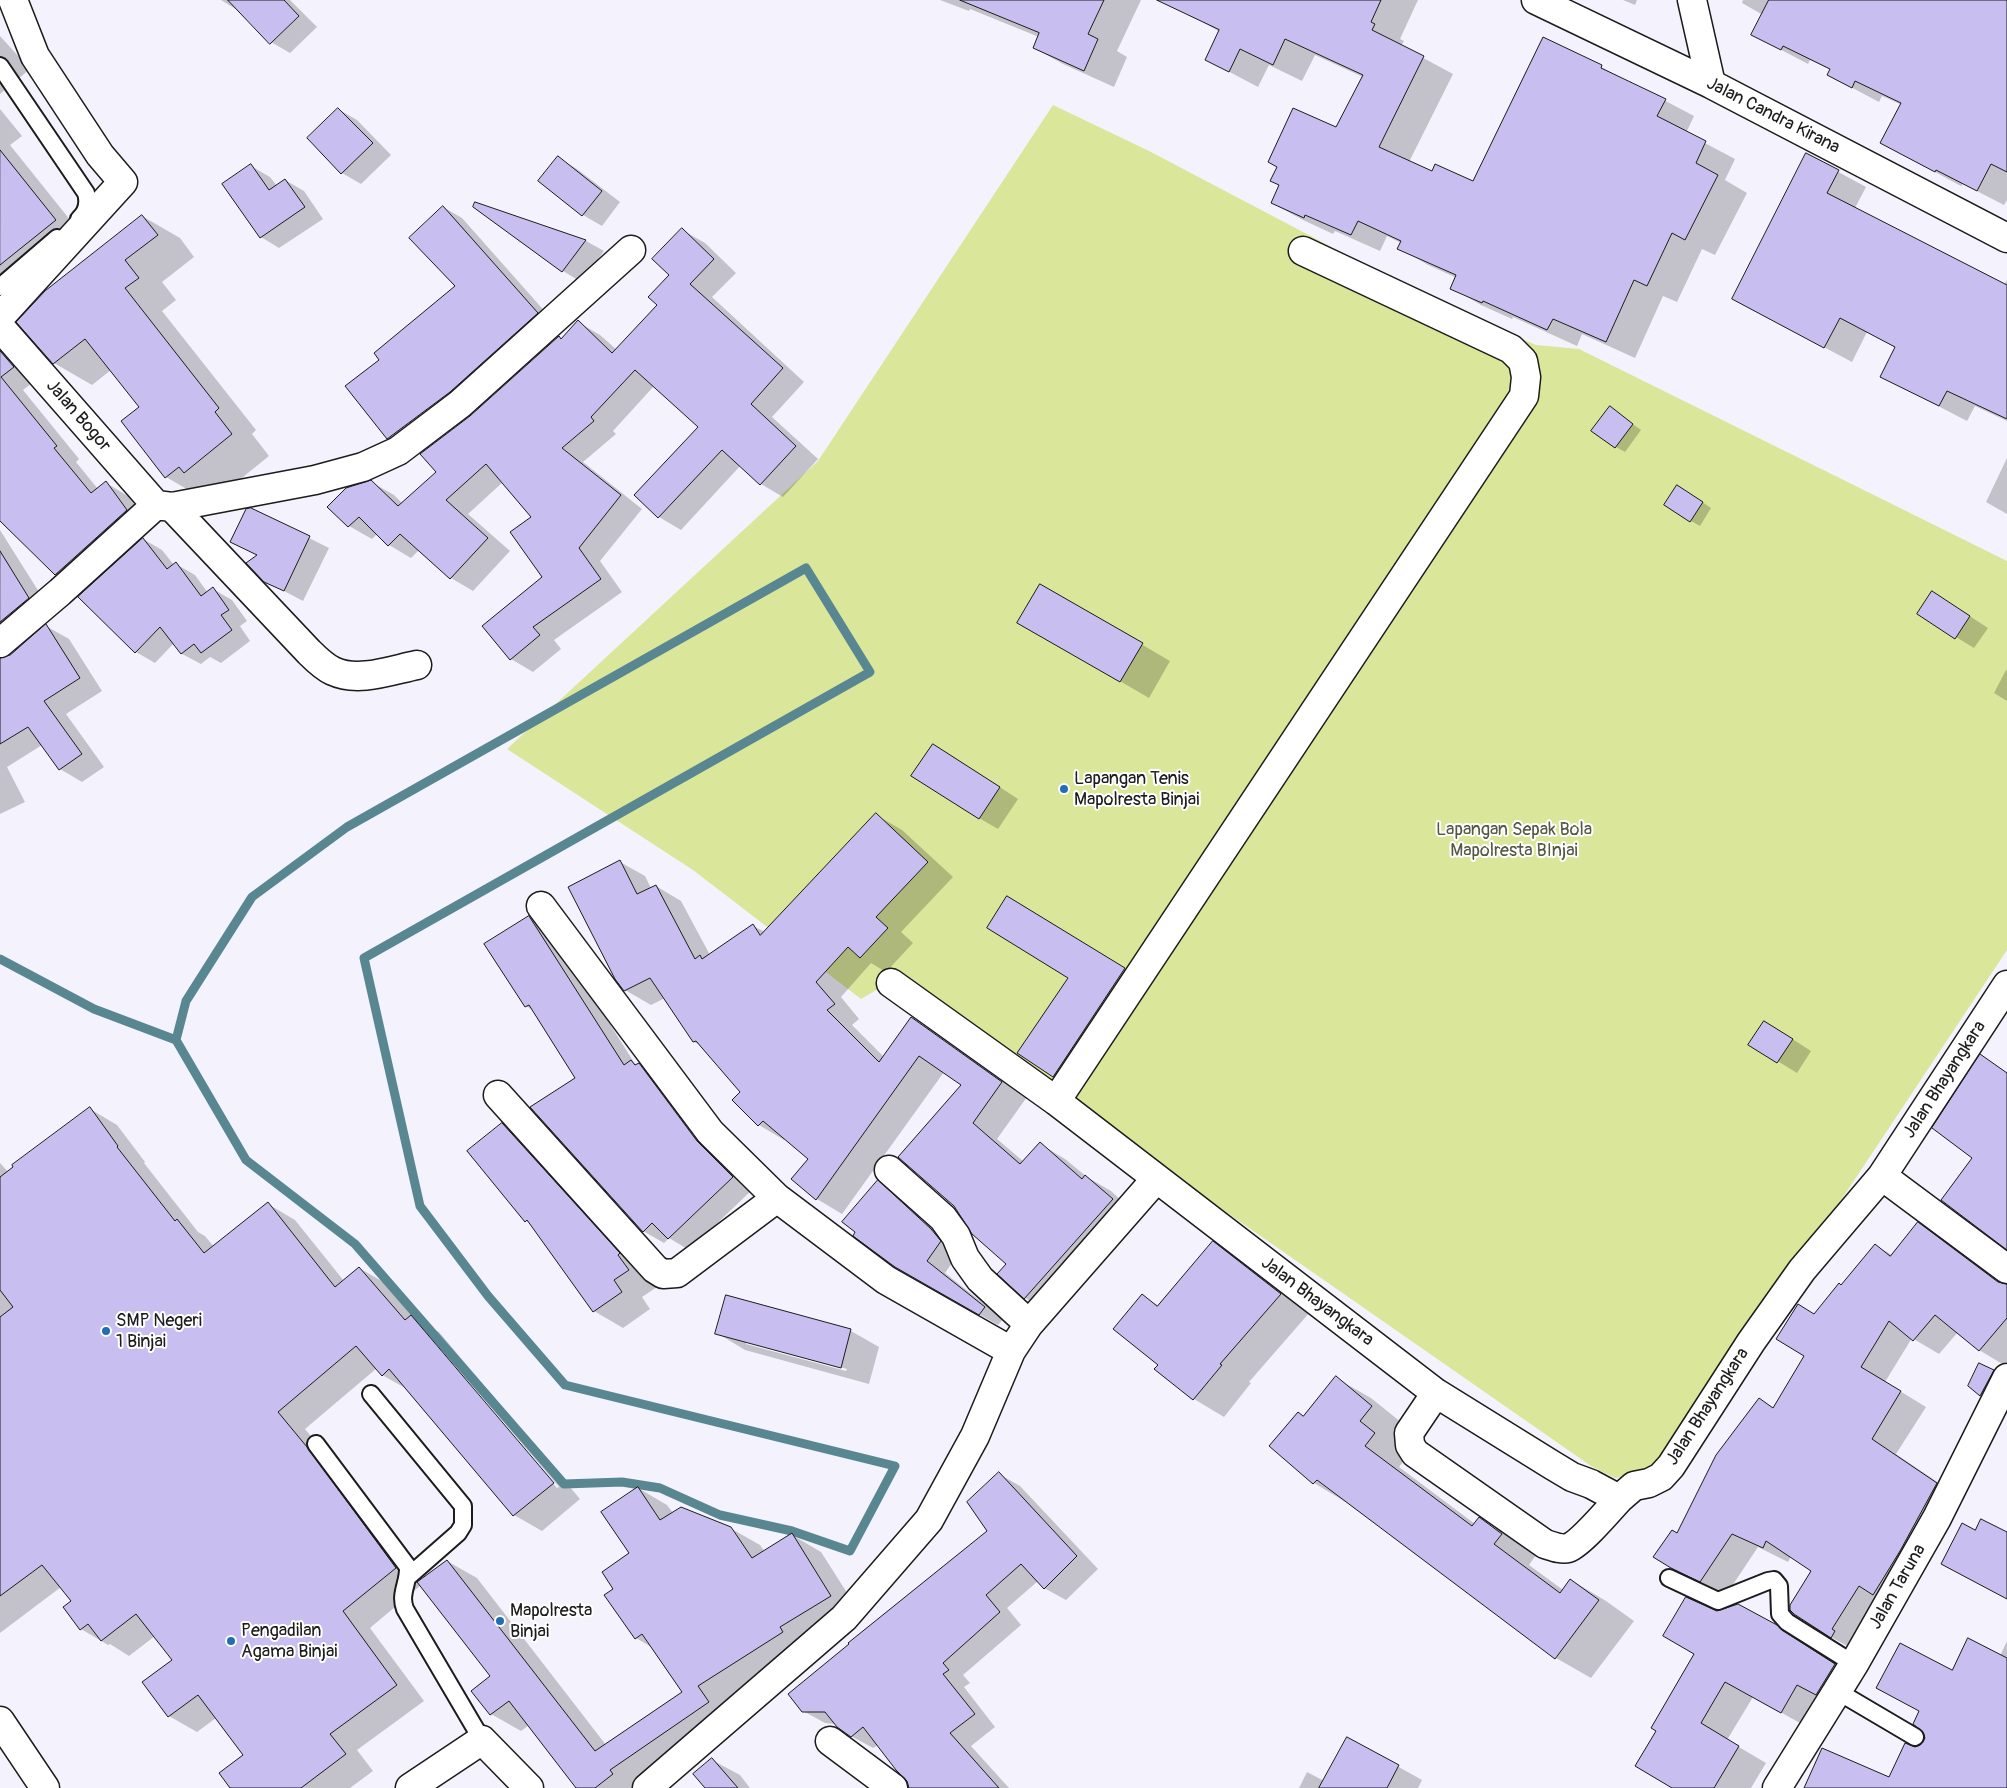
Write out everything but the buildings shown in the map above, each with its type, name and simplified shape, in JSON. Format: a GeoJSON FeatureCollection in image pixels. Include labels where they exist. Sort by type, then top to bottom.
{"type":"FeatureCollection","features":[{"type":"Feature","properties":{"kind":"street"},"geometry":{"type":"LineString","coordinates":[[0,317],[123,182],[100,155],[35,56],[14,0]]}},
{"type":"Feature","properties":{"kind":"street","name":"Jalan Candra Kirana"},"geometry":{"type":"LineString","coordinates":[[1536,0],[1711,84],[2007,238]]}},
{"type":"Feature","properties":{"kind":"street"},"geometry":{"type":"LineString","coordinates":[[1692,0],[1711,84]]}},
{"type":"Feature","properties":{"kind":"street"},"geometry":{"type":"LineString","coordinates":[[0,643],[164,506],[316,480],[363,467],[398,451],[460,404],[631,250]]}},
{"type":"Feature","properties":{"kind":"street"},"geometry":{"type":"LineString","coordinates":[[1056,1101],[1524,396],[1526,377],[1523,360],[1511,349],[1303,251]]}},
{"type":"Feature","properties":{"kind":"street","name":"Jalan Bogor"},"geometry":{"type":"LineString","coordinates":[[0,328],[164,506],[309,652],[334,672],[349,676],[364,676],[417,665]]}},
{"type":"Feature","properties":{"kind":"street"},"geometry":{"type":"LineString","coordinates":[[541,906],[710,1132],[777,1198],[886,1280],[1011,1351]]}},
{"type":"Feature","properties":{"kind":"street","name":"Jalan Bhayangkara"},"geometry":{"type":"LineString","coordinates":[[891,983],[1056,1101],[1436,1393],[1552,1465],[1619,1499],[1634,1486],[1661,1478],[1671,1466],[1751,1342],[1802,1270],[1882,1176],[2007,985]]}},
{"type":"Feature","properties":{"kind":"street"},"geometry":{"type":"LineString","coordinates":[[498,1095],[655,1269],[663,1274],[676,1273],[777,1198]]}},
{"type":"Feature","properties":{"kind":"street"},"geometry":{"type":"LineString","coordinates":[[890,1170],[943,1218],[956,1236],[965,1258],[980,1279],[1029,1324]]}},
{"type":"Feature","properties":{"kind":"street"},"geometry":{"type":"LineString","coordinates":[[1882,1176],[2007,1269]]}},
{"type":"Feature","properties":{"kind":"street"},"geometry":{"type":"LineString","coordinates":[[647,1788],[844,1618],[929,1520],[976,1436],[1011,1351],[1029,1324],[1156,1179]]}},
{"type":"Feature","properties":{"kind":"street","name":"Jalan Taruna"},"geometry":{"type":"LineString","coordinates":[[1777,1788],[1854,1664],[1937,1518],[2007,1378]]}},
{"type":"Feature","properties":{"kind":"street"},"geometry":{"type":"LineString","coordinates":[[1436,1393],[1409,1433],[1410,1445],[1415,1453],[1546,1544],[1559,1548],[1569,1548],[1619,1499]]}},
{"type":"Feature","properties":{"kind":"street"},"geometry":{"type":"LineString","coordinates":[[0,1721],[45,1788]]}},
{"type":"Feature","properties":{"kind":"street"},"geometry":{"type":"LineString","coordinates":[[410,1788],[482,1740],[529,1788]]}},
{"type":"Feature","properties":{"kind":"street"},"geometry":{"type":"LineString","coordinates":[[830,1741],[893,1788]]}},
{"type":"Feature","properties":{"kind":"lane"},"geometry":{"type":"LineString","coordinates":[[0,66],[86,193],[88,200],[82,216],[0,287]]}},
{"type":"Feature","properties":{"kind":"lane"},"geometry":{"type":"LineString","coordinates":[[371,1394],[463,1506],[463,1525],[458,1533],[409,1576],[402,1593],[402,1601],[482,1740]]}},
{"type":"Feature","properties":{"kind":"lane"},"geometry":{"type":"LineString","coordinates":[[316,1444],[408,1567],[409,1576]]}},
{"type":"Feature","properties":{"kind":"lane"},"geometry":{"type":"LineString","coordinates":[[1669,1578],[1718,1600],[1768,1580],[1777,1582],[1780,1614],[1787,1622],[1854,1664]]}},
{"type":"Feature","properties":{"kind":"lane"},"geometry":{"type":"LineString","coordinates":[[1837,1691],[1915,1737]]}},
{"type":"Feature","properties":{"kind":"green space","name":"Lapangan Sepak Bola Mapolresta BInjai"},"geometry":{"type":"Polygon","coordinates":[[[1053,105],[1149,151],[1440,304],[1536,345],[1579,349],[2007,561],[2007,950],[1660,1473],[1615,1478],[1591,1466],[893,980],[861,999],[693,870],[507,749],[818,461],[1053,105]]]}},
{"type":"Feature","properties":{"kind":"waterway"},"geometry":{"type":"LineString","coordinates":[[806,568],[870,672],[364,958],[420,1206],[488,1296],[565,1385],[895,1466],[850,1551],[792,1531],[720,1515],[660,1488],[622,1482],[564,1484],[355,1244],[246,1160],[176,1040],[186,1001],[252,897],[347,827],[806,568]]}},
{"type":"Feature","properties":{"kind":"waterway"},"geometry":{"type":"LineString","coordinates":[[0,959],[94,1009],[176,1040]]}},
{"type":"Feature","properties":{"kind":"place","name":"Lapangan Tenis Mapolresta Binjai"},"geometry":{"type":"Point","coordinates":[1064,789]}},
{"type":"Feature","properties":{"kind":"place","name":"SMP Negeri 1 Binjai"},"geometry":{"type":"Point","coordinates":[106,1331]}},
{"type":"Feature","properties":{"kind":"place","name":"Mapolresta Binjai"},"geometry":{"type":"Point","coordinates":[500,1621]}},
{"type":"Feature","properties":{"kind":"place","name":"Pengadilan Agama Binjai"},"geometry":{"type":"Point","coordinates":[231,1641]}}]}
